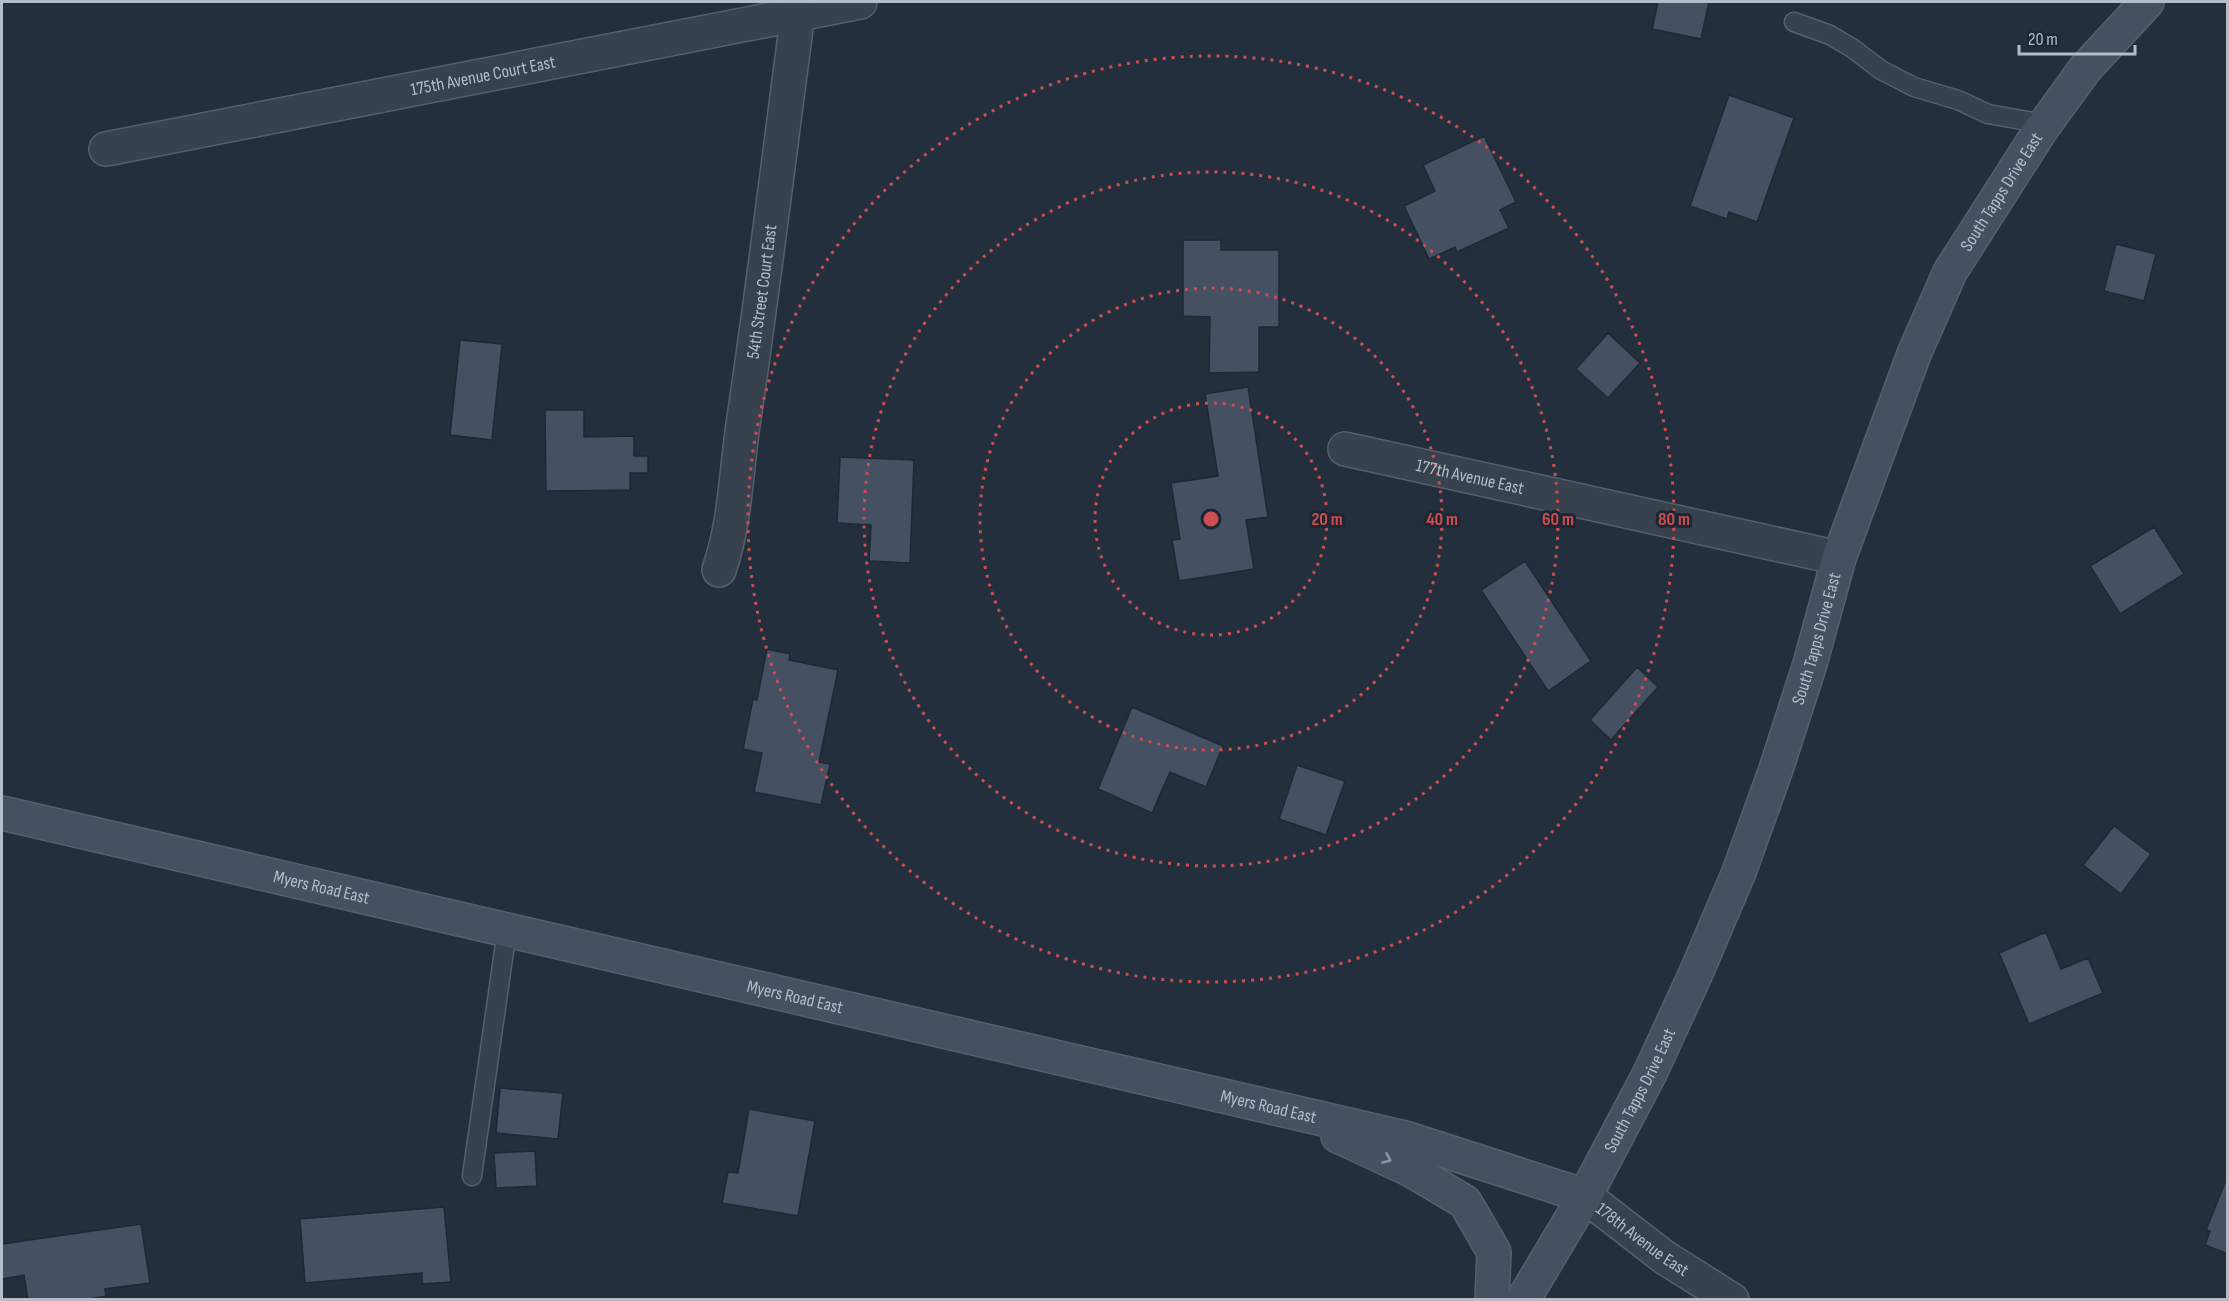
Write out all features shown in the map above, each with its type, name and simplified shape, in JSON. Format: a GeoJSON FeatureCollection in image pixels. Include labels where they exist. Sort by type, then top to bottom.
{"type":"FeatureCollection","features":[{"type":"Feature","properties":{"kind":"street","name":"175th Avenue Court East"},"geometry":{"type":"LineString","coordinates":[[106,149],[860,2]]}},
{"type":"Feature","properties":{"kind":"street","name":"South Tapps Drive East"},"geometry":{"type":"LineString","coordinates":[[1523,1299],[1585,1196],[1654,1064],[1739,872],[1810,664],[1839,558],[1914,354],[1950,272],[2045,124],[2085,69],[2147,2]]}},
{"type":"Feature","properties":{"kind":"street","name":"54th Street Court East"},"geometry":{"type":"LineString","coordinates":[[719,570],[726,551],[734,502],[740,440],[763,289],[798,13]]}},
{"type":"Feature","properties":{"kind":"street","name":"177th Avenue East"},"geometry":{"type":"LineString","coordinates":[[1345,449],[1839,558]]}},
{"type":"Feature","properties":{"kind":"street","name":"Myers Road East"},"geometry":{"type":"LineString","coordinates":[[2,813],[1405,1138],[1585,1196]]}},
{"type":"Feature","properties":{"kind":"street"},"geometry":{"type":"LineString","coordinates":[[1298,1113],[1351,1143],[1411,1170],[1465,1202],[1494,1252],[1492,1299]]}},
{"type":"Feature","properties":{"kind":"street","name":"178th Avenue East"},"geometry":{"type":"LineString","coordinates":[[1585,1196],[1664,1257],[1732,1299]]}},
{"type":"Feature","properties":{"kind":"lane"},"geometry":{"type":"LineString","coordinates":[[1794,22],[1830,35],[1881,70],[1914,87],[1958,100],[1988,114],[2045,124]]}},
{"type":"Feature","properties":{"kind":"lane"},"geometry":{"type":"LineString","coordinates":[[472,1176],[507,930]]}},
{"type":"Feature","properties":{"kind":"building"},"geometry":{"type":"Polygon","coordinates":[[[1658,2],[1709,2],[1701,39],[1652,29],[1658,2]]]}},
{"type":"Feature","properties":{"kind":"building"},"geometry":{"type":"Polygon","coordinates":[[[1729,95],[1794,118],[1757,222],[1729,212],[1727,219],[1690,206],[1729,95]]]}},
{"type":"Feature","properties":{"kind":"building"},"geometry":{"type":"Polygon","coordinates":[[[1484,136],[1516,202],[1500,210],[1509,228],[1457,252],[1455,247],[1429,259],[1404,206],[1435,191],[1423,165],[1484,136]]]}},
{"type":"Feature","properties":{"kind":"building"},"geometry":{"type":"Polygon","coordinates":[[[1183,240],[1221,240],[1221,250],[1279,250],[1279,327],[1259,327],[1259,372],[1209,373],[1210,317],[1183,316],[1183,240]]]}},
{"type":"Feature","properties":{"kind":"building"},"geometry":{"type":"Polygon","coordinates":[[[2116,244],[2156,254],[2144,301],[2104,291],[2116,244]]]}},
{"type":"Feature","properties":{"kind":"building"},"geometry":{"type":"Polygon","coordinates":[[[1608,333],[1640,363],[1608,398],[1576,369],[1608,333]]]}},
{"type":"Feature","properties":{"kind":"building"},"geometry":{"type":"Polygon","coordinates":[[[460,340],[502,344],[492,440],[450,435],[460,340]]]}},
{"type":"Feature","properties":{"kind":"building"},"geometry":{"type":"Polygon","coordinates":[[[1248,387],[1268,517],[1246,520],[1254,569],[1179,581],[1172,540],[1180,539],[1171,483],[1218,476],[1205,394],[1248,387]]]}},
{"type":"Feature","properties":{"kind":"building"},"geometry":{"type":"Polygon","coordinates":[[[545,410],[584,410],[584,437],[634,436],[634,456],[648,456],[648,473],[630,473],[630,490],[546,491],[545,410]]]}},
{"type":"Feature","properties":{"kind":"building"},"geometry":{"type":"Polygon","coordinates":[[[840,457],[914,460],[910,563],[869,561],[871,525],[837,523],[840,457]]]}},
{"type":"Feature","properties":{"kind":"building"},"geometry":{"type":"Polygon","coordinates":[[[2154,527],[2184,574],[2120,614],[2090,566],[2154,527]]]}},
{"type":"Feature","properties":{"kind":"building"},"geometry":{"type":"Polygon","coordinates":[[[1525,561],[1591,661],[1548,691],[1481,590],[1525,561]]]}},
{"type":"Feature","properties":{"kind":"building"},"geometry":{"type":"Polygon","coordinates":[[[767,649],[790,654],[789,660],[838,670],[819,762],[830,764],[821,805],[754,792],[762,753],[743,749],[753,699],[757,700],[767,649]]]}},
{"type":"Feature","properties":{"kind":"building"},"geometry":{"type":"Polygon","coordinates":[[[1637,667],[1658,687],[1611,740],[1590,720],[1637,667]]]}},
{"type":"Feature","properties":{"kind":"building"},"geometry":{"type":"Polygon","coordinates":[[[1132,707],[1223,746],[1206,787],[1170,772],[1152,813],[1098,789],[1132,707]]]}},
{"type":"Feature","properties":{"kind":"building"},"geometry":{"type":"Polygon","coordinates":[[[1297,765],[1345,781],[1326,835],[1279,819],[1297,765]]]}},
{"type":"Feature","properties":{"kind":"building"},"geometry":{"type":"Polygon","coordinates":[[[2114,826],[2151,854],[2121,894],[2083,865],[2114,826]]]}},
{"type":"Feature","properties":{"kind":"building"},"geometry":{"type":"Polygon","coordinates":[[[2046,932],[2061,969],[2088,958],[2103,993],[2029,1024],[1999,953],[2046,932]]]}},
{"type":"Feature","properties":{"kind":"building"},"geometry":{"type":"Polygon","coordinates":[[[500,1088],[563,1093],[558,1139],[496,1133],[500,1088]]]}},
{"type":"Feature","properties":{"kind":"building"},"geometry":{"type":"Polygon","coordinates":[[[749,1109],[815,1121],[798,1216],[722,1203],[728,1172],[738,1173],[749,1109]]]}},
{"type":"Feature","properties":{"kind":"building"},"geometry":{"type":"Polygon","coordinates":[[[535,1151],[537,1186],[496,1188],[494,1153],[535,1151]]]}},
{"type":"Feature","properties":{"kind":"building"},"geometry":{"type":"Polygon","coordinates":[[[2228,1175],[2228,1254],[2205,1245],[2210,1231],[2206,1230],[2228,1175]]]}},
{"type":"Feature","properties":{"kind":"building"},"geometry":{"type":"Polygon","coordinates":[[[444,1207],[451,1282],[422,1284],[422,1273],[305,1283],[300,1219],[444,1207]]]}},
{"type":"Feature","properties":{"kind":"building"},"geometry":{"type":"Polygon","coordinates":[[[141,1224],[150,1283],[105,1289],[106,1296],[85,1300],[28,1300],[24,1275],[2,1279],[2,1244],[141,1224]]]}}]}
